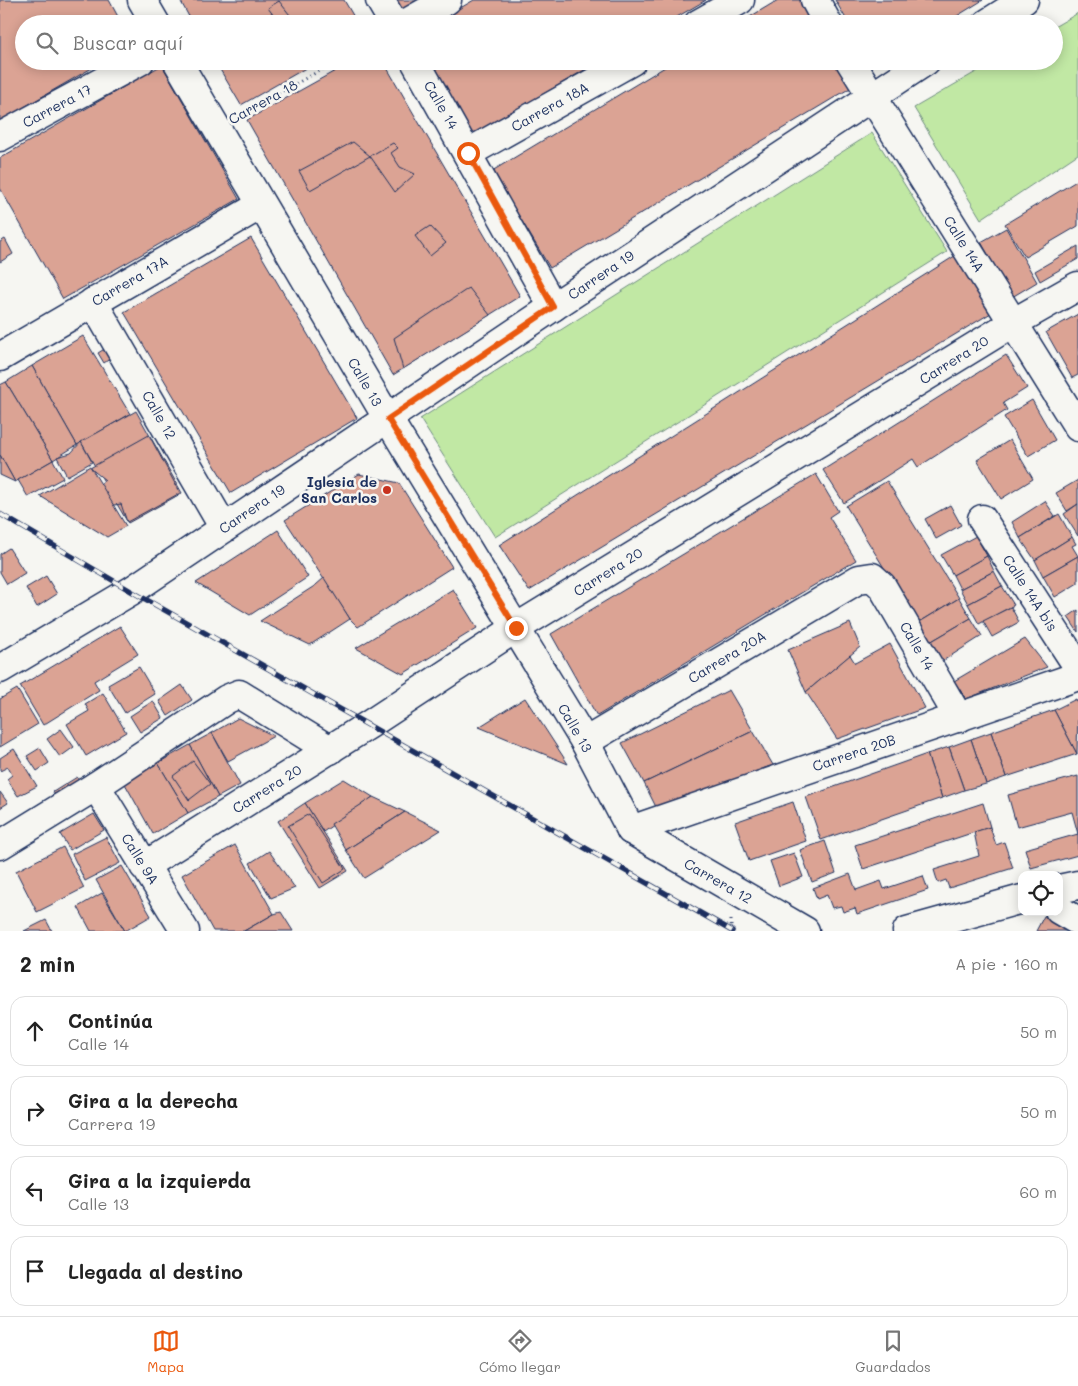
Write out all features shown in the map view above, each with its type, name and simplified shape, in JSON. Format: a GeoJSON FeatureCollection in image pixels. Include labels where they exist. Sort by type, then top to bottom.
{"type":"FeatureCollection","features":[{"type":"Feature","properties":{"kind":"street"},"geometry":{"type":"LineString","coordinates":[[142,0],[151,15]]}},
{"type":"Feature","properties":{"kind":"street"},"geometry":{"type":"LineString","coordinates":[[380,0],[389,15]]}},
{"type":"Feature","properties":{"kind":"street"},"geometry":{"type":"LineString","coordinates":[[422,15],[448,0]]}},
{"type":"Feature","properties":{"kind":"street"},"geometry":{"type":"LineString","coordinates":[[714,15],[740,0]]}},
{"type":"Feature","properties":{"kind":"street"},"geometry":{"type":"LineString","coordinates":[[815,0],[823,15]]}},
{"type":"Feature","properties":{"kind":"street"},"geometry":{"type":"LineString","coordinates":[[1000,15],[1024,0]]}},
{"type":"Feature","properties":{"kind":"street","name":"Carrera 17"},"geometry":{"type":"LineString","coordinates":[[0,137],[123,70]]}},
{"type":"Feature","properties":{"kind":"street","name":"Calle 13"},"geometry":{"type":"LineString","coordinates":[[182,70],[388,419],[585,742],[631,830]]}},
{"type":"Feature","properties":{"kind":"street","name":"Calle 14"},"geometry":{"type":"LineString","coordinates":[[420,70],[553,307]]}},
{"type":"Feature","properties":{"kind":"street","name":"Carrera 18A"},"geometry":{"type":"LineString","coordinates":[[468,153],[616,70]]}},
{"type":"Feature","properties":{"kind":"street","name":"Calle 14A"},"geometry":{"type":"LineString","coordinates":[[855,70],[1078,427]]}},
{"type":"Feature","properties":{"kind":"street","name":"Carrera 19"},"geometry":{"type":"LineString","coordinates":[[0,669],[131,591],[553,307],[912,70]]}},
{"type":"Feature","properties":{"kind":"street","name":"Carrera 17A"},"geometry":{"type":"LineString","coordinates":[[0,358],[261,205]]}},
{"type":"Feature","properties":{"kind":"street","name":"Carrera 20"},"geometry":{"type":"LineString","coordinates":[[144,866],[330,750],[516,628],[1013,323],[1078,286]]}},
{"type":"Feature","properties":{"kind":"street","name":"Calle 12"},"geometry":{"type":"LineString","coordinates":[[93,302],[224,528]]}},
{"type":"Feature","properties":{"kind":"street","name":"Calle 14A bis"},"geometry":{"type":"LineString","coordinates":[[982,519],[1078,667]]}},
{"type":"Feature","properties":{"kind":"street","name":"Calle 14"},"geometry":{"type":"LineString","coordinates":[[872,577],[882,586],[959,718]]}},
{"type":"Feature","properties":{"kind":"street","name":"Carrera 20A"},"geometry":{"type":"LineString","coordinates":[[585,742],[859,579],[872,577]]}},
{"type":"Feature","properties":{"kind":"street","name":"Carrera 20B"},"geometry":{"type":"LineString","coordinates":[[631,830],[1078,676]]}},
{"type":"Feature","properties":{"kind":"street"},"geometry":{"type":"LineString","coordinates":[[0,845],[96,786],[227,699],[239,694],[330,750]]}},
{"type":"Feature","properties":{"kind":"street","name":"Calle 9A"},"geometry":{"type":"LineString","coordinates":[[96,786],[144,866],[178,929]]}},
{"type":"Feature","properties":{"kind":"street","name":"Carrera 12"},"geometry":{"type":"LineString","coordinates":[[631,830],[806,931]]}},
{"type":"Feature","properties":{"kind":"street"},"geometry":{"type":"LineString","coordinates":[[1063,888],[1078,885]]}},
{"type":"Feature","properties":{"kind":"street"},"geometry":{"type":"LineString","coordinates":[[907,931],[1018,899]]}},
{"type":"Feature","properties":{"kind":"street"},"geometry":{"type":"LineString","coordinates":[[1063,912],[1078,921]]}},
{"type":"Feature","properties":{"kind":"path","name":"Carrera 18"},"geometry":{"type":"LineString","coordinates":[[215,128],[321,70]]}},
{"type":"Feature","properties":{"kind":"green space"},"geometry":{"type":"Polygon","coordinates":[[[1078,13],[1078,154],[981,219],[914,108],[979,70],[1063,70],[1063,22],[1078,13]]]}},
{"type":"Feature","properties":{"kind":"green space"},"geometry":{"type":"Polygon","coordinates":[[[872,133],[947,252],[495,537],[420,419],[872,133]]]}},
{"type":"Feature","properties":{"kind":"building"},"geometry":{"type":"Polygon","coordinates":[[[0,0],[109,0],[117,15],[15,15],[15,70],[88,70],[0,121],[0,0]]]}},
{"type":"Feature","properties":{"kind":"building"},"geometry":{"type":"Polygon","coordinates":[[[180,0],[344,0],[353,15],[188,15],[180,0]]]}},
{"type":"Feature","properties":{"kind":"building"},"geometry":{"type":"Polygon","coordinates":[[[391,0],[433,0],[406,15],[399,15],[391,0]]]}},
{"type":"Feature","properties":{"kind":"building"},"geometry":{"type":"Polygon","coordinates":[[[474,0],[706,0],[680,15],[448,15],[474,0]]]}},
{"type":"Feature","properties":{"kind":"building"},"geometry":{"type":"Polygon","coordinates":[[[778,0],[800,0],[809,15],[753,15],[778,0]]]}},
{"type":"Feature","properties":{"kind":"building"},"geometry":{"type":"Polygon","coordinates":[[[835,0],[983,0],[959,15],[844,15],[835,0]]]}},
{"type":"Feature","properties":{"kind":"building"},"geometry":{"type":"Polygon","coordinates":[[[279,1],[290,15],[273,15],[268,8],[279,1]]]}},
{"type":"Feature","properties":{"kind":"building"},"geometry":{"type":"Polygon","coordinates":[[[153,70],[165,70],[239,199],[63,299],[0,188],[0,158],[153,70]]]}},
{"type":"Feature","properties":{"kind":"building"},"geometry":{"type":"Polygon","coordinates":[[[220,70],[302,70],[241,105],[220,70]]]}},
{"type":"Feature","properties":{"kind":"building"},"geometry":{"type":"Polygon","coordinates":[[[337,70],[388,70],[520,296],[393,375],[247,120],[337,70]]]}},
{"type":"Feature","properties":{"kind":"building"},"geometry":{"type":"Polygon","coordinates":[[[430,70],[584,70],[469,137],[430,70]]]}},
{"type":"Feature","properties":{"kind":"building"},"geometry":{"type":"Polygon","coordinates":[[[660,70],[842,70],[852,87],[550,268],[492,171],[660,70]]]}},
{"type":"Feature","properties":{"kind":"building"},"geometry":{"type":"Polygon","coordinates":[[[353,142],[370,156],[310,190],[299,171],[353,142]]]}},
{"type":"Feature","properties":{"kind":"building"},"geometry":{"type":"Polygon","coordinates":[[[393,143],[398,148],[391,153],[400,167],[415,174],[395,192],[370,156],[393,143]]]}},
{"type":"Feature","properties":{"kind":"building"},"geometry":{"type":"Polygon","coordinates":[[[1078,180],[1078,226],[1025,257],[1005,224],[1078,180]]]}},
{"type":"Feature","properties":{"kind":"building"},"geometry":{"type":"Polygon","coordinates":[[[430,226],[446,243],[430,256],[415,236],[430,226]]]}},
{"type":"Feature","properties":{"kind":"building"},"geometry":{"type":"Polygon","coordinates":[[[1006,228],[1037,282],[1012,297],[981,242],[1006,228]]]}},
{"type":"Feature","properties":{"kind":"building"},"geometry":{"type":"Polygon","coordinates":[[[251,238],[357,418],[231,493],[124,312],[251,238]]]}},
{"type":"Feature","properties":{"kind":"building"},"geometry":{"type":"Polygon","coordinates":[[[5,239],[13,254],[0,262],[0,242],[5,239]]]}},
{"type":"Feature","properties":{"kind":"building"},"geometry":{"type":"Polygon","coordinates":[[[1078,246],[1078,259],[1040,281],[1035,271],[1078,246]]]}},
{"type":"Feature","properties":{"kind":"building"},"geometry":{"type":"Polygon","coordinates":[[[961,252],[996,310],[529,591],[499,545],[961,252]]]}},
{"type":"Feature","properties":{"kind":"building"},"geometry":{"type":"Polygon","coordinates":[[[469,288],[490,315],[403,369],[394,338],[469,288]]]}},
{"type":"Feature","properties":{"kind":"building"},"geometry":{"type":"Polygon","coordinates":[[[1078,314],[1078,375],[1072,378],[1046,332],[1078,314]]]}},
{"type":"Feature","properties":{"kind":"building"},"geometry":{"type":"Polygon","coordinates":[[[83,336],[130,414],[77,445],[32,366],[83,336]]]}},
{"type":"Feature","properties":{"kind":"building"},"geometry":{"type":"Polygon","coordinates":[[[106,348],[112,357],[104,363],[98,353],[106,348]]]}},
{"type":"Feature","properties":{"kind":"building"},"geometry":{"type":"Polygon","coordinates":[[[1006,355],[1027,388],[1003,403],[1007,410],[918,467],[913,459],[844,503],[823,470],[1006,355]]]}},
{"type":"Feature","properties":{"kind":"building"},"geometry":{"type":"Polygon","coordinates":[[[32,366],[77,445],[53,460],[6,382],[32,366]]]}},
{"type":"Feature","properties":{"kind":"building"},"geometry":{"type":"Polygon","coordinates":[[[6,382],[53,460],[15,482],[0,455],[0,385],[6,382]]]}},
{"type":"Feature","properties":{"kind":"building"},"geometry":{"type":"Polygon","coordinates":[[[1032,400],[1055,440],[1028,456],[1004,417],[1032,400]]]}},
{"type":"Feature","properties":{"kind":"building"},"geometry":{"type":"Polygon","coordinates":[[[136,411],[182,493],[128,523],[81,442],[136,411]]]}},
{"type":"Feature","properties":{"kind":"building"},"geometry":{"type":"Polygon","coordinates":[[[149,435],[180,493],[127,522],[121,504],[107,506],[95,488],[105,480],[90,468],[149,435]]]}},
{"type":"Feature","properties":{"kind":"building"},"geometry":{"type":"Polygon","coordinates":[[[1010,440],[1033,479],[1001,499],[977,460],[1010,440]]]}},
{"type":"Feature","properties":{"kind":"building"},"geometry":{"type":"Polygon","coordinates":[[[81,442],[92,462],[67,476],[57,457],[71,453],[81,442]]]}},
{"type":"Feature","properties":{"kind":"building"},"geometry":{"type":"Polygon","coordinates":[[[0,455],[15,482],[0,475],[0,455]]]}},
{"type":"Feature","properties":{"kind":"building"},"geometry":{"type":"Polygon","coordinates":[[[53,460],[63,478],[28,497],[18,480],[53,460]]]}},
{"type":"Feature","properties":{"kind":"building"},"geometry":{"type":"Polygon","coordinates":[[[90,466],[126,526],[107,537],[40,496],[90,466]]]}},
{"type":"Feature","properties":{"kind":"building"},"geometry":{"type":"Polygon","coordinates":[[[359,474],[399,483],[452,567],[358,627],[350,619],[285,520],[359,474]]]}},
{"type":"Feature","properties":{"kind":"building"},"geometry":{"type":"Polygon","coordinates":[[[816,474],[838,511],[829,517],[856,560],[597,716],[551,634],[816,474]]]}},
{"type":"Feature","properties":{"kind":"building"},"geometry":{"type":"Polygon","coordinates":[[[1078,480],[1078,504],[1067,511],[1056,493],[1078,480]]]}},
{"type":"Feature","properties":{"kind":"building"},"geometry":{"type":"Polygon","coordinates":[[[887,481],[959,598],[918,623],[846,506],[887,481]]]}},
{"type":"Feature","properties":{"kind":"building"},"geometry":{"type":"Polygon","coordinates":[[[1045,501],[1055,516],[1020,538],[1012,522],[1045,501]]]}},
{"type":"Feature","properties":{"kind":"building"},"geometry":{"type":"Polygon","coordinates":[[[1078,504],[1078,536],[1064,514],[1078,504]]]}},
{"type":"Feature","properties":{"kind":"building"},"geometry":{"type":"Polygon","coordinates":[[[950,505],[961,525],[936,539],[925,519],[950,505]]]}},
{"type":"Feature","properties":{"kind":"building"},"geometry":{"type":"Polygon","coordinates":[[[1059,514],[1072,537],[1035,560],[1020,538],[1059,514]]]}},
{"type":"Feature","properties":{"kind":"building"},"geometry":{"type":"Polygon","coordinates":[[[278,530],[308,577],[250,615],[196,583],[278,530]]]}},
{"type":"Feature","properties":{"kind":"building"},"geometry":{"type":"Polygon","coordinates":[[[976,536],[987,556],[953,575],[941,555],[976,536]]]}},
{"type":"Feature","properties":{"kind":"building"},"geometry":{"type":"Polygon","coordinates":[[[1072,537],[1076,544],[1072,546],[1078,556],[1043,576],[1035,560],[1072,537]]]}},
{"type":"Feature","properties":{"kind":"building"},"geometry":{"type":"Polygon","coordinates":[[[9,548],[25,573],[7,584],[0,572],[0,554],[9,548]]]}},
{"type":"Feature","properties":{"kind":"building"},"geometry":{"type":"Polygon","coordinates":[[[987,556],[994,571],[960,589],[953,575],[987,556]]]}},
{"type":"Feature","properties":{"kind":"building"},"geometry":{"type":"Polygon","coordinates":[[[1078,556],[1078,583],[1055,597],[1043,576],[1078,556]]]}},
{"type":"Feature","properties":{"kind":"building"},"geometry":{"type":"Polygon","coordinates":[[[994,571],[1002,586],[968,604],[960,589],[994,571]]]}},
{"type":"Feature","properties":{"kind":"building"},"geometry":{"type":"Polygon","coordinates":[[[46,576],[57,594],[37,607],[26,588],[46,576]]]}},
{"type":"Feature","properties":{"kind":"building"},"geometry":{"type":"Polygon","coordinates":[[[324,578],[350,619],[310,645],[260,621],[316,585],[324,578]]]}},
{"type":"Feature","properties":{"kind":"building"},"geometry":{"type":"Polygon","coordinates":[[[1002,586],[1014,605],[979,624],[968,604],[1002,586]]]}},
{"type":"Feature","properties":{"kind":"building"},"geometry":{"type":"Polygon","coordinates":[[[453,589],[477,628],[403,674],[356,648],[453,589]]]}},
{"type":"Feature","properties":{"kind":"building"},"geometry":{"type":"Polygon","coordinates":[[[959,598],[971,618],[930,642],[918,623],[959,598]]]}},
{"type":"Feature","properties":{"kind":"building"},"geometry":{"type":"Polygon","coordinates":[[[1011,607],[1019,622],[992,637],[983,621],[1011,607]]]}},
{"type":"Feature","properties":{"kind":"building"},"geometry":{"type":"Polygon","coordinates":[[[1078,610],[1078,632],[1068,617],[1078,610]]]}},
{"type":"Feature","properties":{"kind":"building"},"geometry":{"type":"Polygon","coordinates":[[[971,618],[982,636],[941,662],[930,642],[971,618]]]}},
{"type":"Feature","properties":{"kind":"building"},"geometry":{"type":"Polygon","coordinates":[[[850,623],[860,647],[806,692],[788,650],[850,623]]]}},
{"type":"Feature","properties":{"kind":"building"},"geometry":{"type":"Polygon","coordinates":[[[120,626],[138,654],[94,681],[99,690],[43,725],[20,686],[120,626]]]}},
{"type":"Feature","properties":{"kind":"building"},"geometry":{"type":"Polygon","coordinates":[[[1025,639],[1047,667],[966,699],[954,681],[1025,639]]]}},
{"type":"Feature","properties":{"kind":"building"},"geometry":{"type":"Polygon","coordinates":[[[890,644],[925,708],[837,739],[806,692],[850,655],[855,663],[890,644]]]}},
{"type":"Feature","properties":{"kind":"building"},"geometry":{"type":"Polygon","coordinates":[[[139,667],[155,694],[125,713],[108,685],[139,667]]]}},
{"type":"Feature","properties":{"kind":"building"},"geometry":{"type":"Polygon","coordinates":[[[182,685],[192,700],[168,716],[159,701],[182,685]]]}},
{"type":"Feature","properties":{"kind":"building"},"geometry":{"type":"Polygon","coordinates":[[[17,689],[38,724],[0,747],[0,699],[17,689]]]}},
{"type":"Feature","properties":{"kind":"building"},"geometry":{"type":"Polygon","coordinates":[[[729,690],[753,731],[644,783],[622,743],[729,690]]]}},
{"type":"Feature","properties":{"kind":"building"},"geometry":{"type":"Polygon","coordinates":[[[103,693],[126,732],[86,756],[67,724],[89,711],[85,704],[103,693]]]}},
{"type":"Feature","properties":{"kind":"building"},"geometry":{"type":"Polygon","coordinates":[[[525,698],[568,764],[479,727],[525,698]]]}},
{"type":"Feature","properties":{"kind":"building"},"geometry":{"type":"Polygon","coordinates":[[[1076,699],[1078,703],[1077,754],[1054,710],[1076,699]]]}},
{"type":"Feature","properties":{"kind":"building"},"geometry":{"type":"Polygon","coordinates":[[[153,701],[163,718],[140,732],[130,716],[153,701]]]}},
{"type":"Feature","properties":{"kind":"building"},"geometry":{"type":"Polygon","coordinates":[[[1054,710],[1077,754],[1006,777],[991,732],[1054,710]]]}},
{"type":"Feature","properties":{"kind":"building"},"geometry":{"type":"Polygon","coordinates":[[[238,718],[274,736],[228,761],[212,733],[238,718]]]}},
{"type":"Feature","properties":{"kind":"building"},"geometry":{"type":"Polygon","coordinates":[[[61,729],[74,747],[60,757],[47,739],[61,729]]]}},
{"type":"Feature","properties":{"kind":"building"},"geometry":{"type":"Polygon","coordinates":[[[753,731],[773,765],[657,809],[644,783],[753,731]]]}},
{"type":"Feature","properties":{"kind":"building"},"geometry":{"type":"Polygon","coordinates":[[[991,732],[1006,777],[986,784],[971,739],[991,732]]]}},
{"type":"Feature","properties":{"kind":"building"},"geometry":{"type":"Polygon","coordinates":[[[212,733],[240,785],[218,797],[190,745],[212,733]]]}},
{"type":"Feature","properties":{"kind":"building"},"geometry":{"type":"Polygon","coordinates":[[[971,739],[986,784],[964,790],[949,747],[971,739]]]}},
{"type":"Feature","properties":{"kind":"building"},"geometry":{"type":"Polygon","coordinates":[[[190,745],[218,797],[188,813],[158,763],[190,745]]]}},
{"type":"Feature","properties":{"kind":"building"},"geometry":{"type":"Polygon","coordinates":[[[949,747],[964,790],[942,798],[927,754],[949,747]]]}},
{"type":"Feature","properties":{"kind":"building"},"geometry":{"type":"Polygon","coordinates":[[[40,748],[49,763],[37,771],[27,756],[40,748]]]}},
{"type":"Feature","properties":{"kind":"building"},"geometry":{"type":"Polygon","coordinates":[[[14,749],[37,786],[18,796],[7,779],[12,775],[8,767],[0,771],[0,758],[14,749]]]}},
{"type":"Feature","properties":{"kind":"building"},"geometry":{"type":"Polygon","coordinates":[[[927,754],[942,798],[821,840],[806,797],[927,754]]]}},
{"type":"Feature","properties":{"kind":"building"},"geometry":{"type":"Polygon","coordinates":[[[193,761],[210,784],[189,800],[173,776],[193,761]]]}},
{"type":"Feature","properties":{"kind":"building"},"geometry":{"type":"Polygon","coordinates":[[[158,763],[188,813],[153,834],[124,782],[158,763]]]}},
{"type":"Feature","properties":{"kind":"building"},"geometry":{"type":"Polygon","coordinates":[[[1078,776],[1078,834],[1072,812],[1017,827],[1008,795],[1078,776]]]}},
{"type":"Feature","properties":{"kind":"building"},"geometry":{"type":"Polygon","coordinates":[[[77,777],[82,786],[58,800],[53,792],[77,777]]]}},
{"type":"Feature","properties":{"kind":"building"},"geometry":{"type":"Polygon","coordinates":[[[344,779],[373,797],[323,832],[305,803],[344,779]]]}},
{"type":"Feature","properties":{"kind":"building"},"geometry":{"type":"Polygon","coordinates":[[[0,792],[8,803],[0,808],[0,792]]]}},
{"type":"Feature","properties":{"kind":"building"},"geometry":{"type":"Polygon","coordinates":[[[373,797],[405,812],[346,850],[331,824],[373,797]]]}},
{"type":"Feature","properties":{"kind":"building"},"geometry":{"type":"Polygon","coordinates":[[[793,802],[806,841],[749,861],[735,822],[793,802]]]}},
{"type":"Feature","properties":{"kind":"building"},"geometry":{"type":"Polygon","coordinates":[[[305,803],[348,871],[320,888],[278,821],[305,803]]]}},
{"type":"Feature","properties":{"kind":"building"},"geometry":{"type":"Polygon","coordinates":[[[983,803],[990,827],[863,869],[855,845],[983,803]]]}},
{"type":"Feature","properties":{"kind":"building"},"geometry":{"type":"Polygon","coordinates":[[[405,812],[441,830],[364,878],[346,850],[405,812]]]}},
{"type":"Feature","properties":{"kind":"building"},"geometry":{"type":"Polygon","coordinates":[[[94,814],[104,830],[70,850],[60,834],[94,814]]]}},
{"type":"Feature","properties":{"kind":"building"},"geometry":{"type":"Polygon","coordinates":[[[309,814],[345,869],[323,883],[288,826],[309,814]]]}},
{"type":"Feature","properties":{"kind":"building"},"geometry":{"type":"Polygon","coordinates":[[[990,827],[996,845],[1004,842],[1013,868],[949,888],[946,880],[938,883],[934,870],[979,856],[974,832],[990,827]]]}},
{"type":"Feature","properties":{"kind":"building"},"geometry":{"type":"Polygon","coordinates":[[[1078,834],[1078,855],[1031,868],[1025,849],[1078,834]]]}},
{"type":"Feature","properties":{"kind":"building"},"geometry":{"type":"Polygon","coordinates":[[[106,837],[120,863],[85,881],[72,854],[106,837]]]}},
{"type":"Feature","properties":{"kind":"building"},"geometry":{"type":"Polygon","coordinates":[[[825,841],[836,873],[812,882],[800,850],[825,841]]]}},
{"type":"Feature","properties":{"kind":"building"},"geometry":{"type":"Polygon","coordinates":[[[235,845],[274,914],[244,931],[213,931],[182,875],[235,845]]]}},
{"type":"Feature","properties":{"kind":"building"},"geometry":{"type":"Polygon","coordinates":[[[63,847],[84,888],[37,912],[16,871],[63,847]]]}},
{"type":"Feature","properties":{"kind":"building"},"geometry":{"type":"Polygon","coordinates":[[[269,851],[295,888],[271,898],[250,863],[269,851]]]}},
{"type":"Feature","properties":{"kind":"building"},"geometry":{"type":"Polygon","coordinates":[[[794,853],[803,877],[779,886],[770,861],[794,853]]]}},
{"type":"Feature","properties":{"kind":"building"},"geometry":{"type":"Polygon","coordinates":[[[122,866],[151,916],[125,931],[96,880],[122,866]]]}},
{"type":"Feature","properties":{"kind":"building"},"geometry":{"type":"Polygon","coordinates":[[[850,874],[856,890],[881,881],[884,889],[923,876],[928,890],[857,914],[855,908],[843,912],[841,906],[832,908],[827,895],[817,899],[813,888],[850,874]]]}},
{"type":"Feature","properties":{"kind":"building"},"geometry":{"type":"Polygon","coordinates":[[[102,893],[125,931],[91,931],[78,907],[102,893]]]}},
{"type":"Feature","properties":{"kind":"building"},"geometry":{"type":"Polygon","coordinates":[[[281,912],[293,931],[244,931],[274,914],[281,912]]]}},
{"type":"Feature","properties":{"kind":"building"},"geometry":{"type":"Polygon","coordinates":[[[1044,916],[1070,931],[1036,931],[1044,916]]]}},
{"type":"Feature","properties":{"kind":"building"},"geometry":{"type":"Polygon","coordinates":[[[46,920],[52,931],[24,931],[46,920]]]}},
{"type":"Feature","properties":{"kind":"railway"},"geometry":{"type":"LineString","coordinates":[[0,514],[131,591],[732,931]]}},
{"type":"Feature","properties":{"kind":"place","name":"Iglesia de San Carlos"},"geometry":{"type":"Point","coordinates":[387,490]}},
{"type":"Feature","properties":{"kind":"route"},"geometry":{"type":"LineString","coordinates":[[468,153],[553,307],[388,419],[516,628]]}}]}
